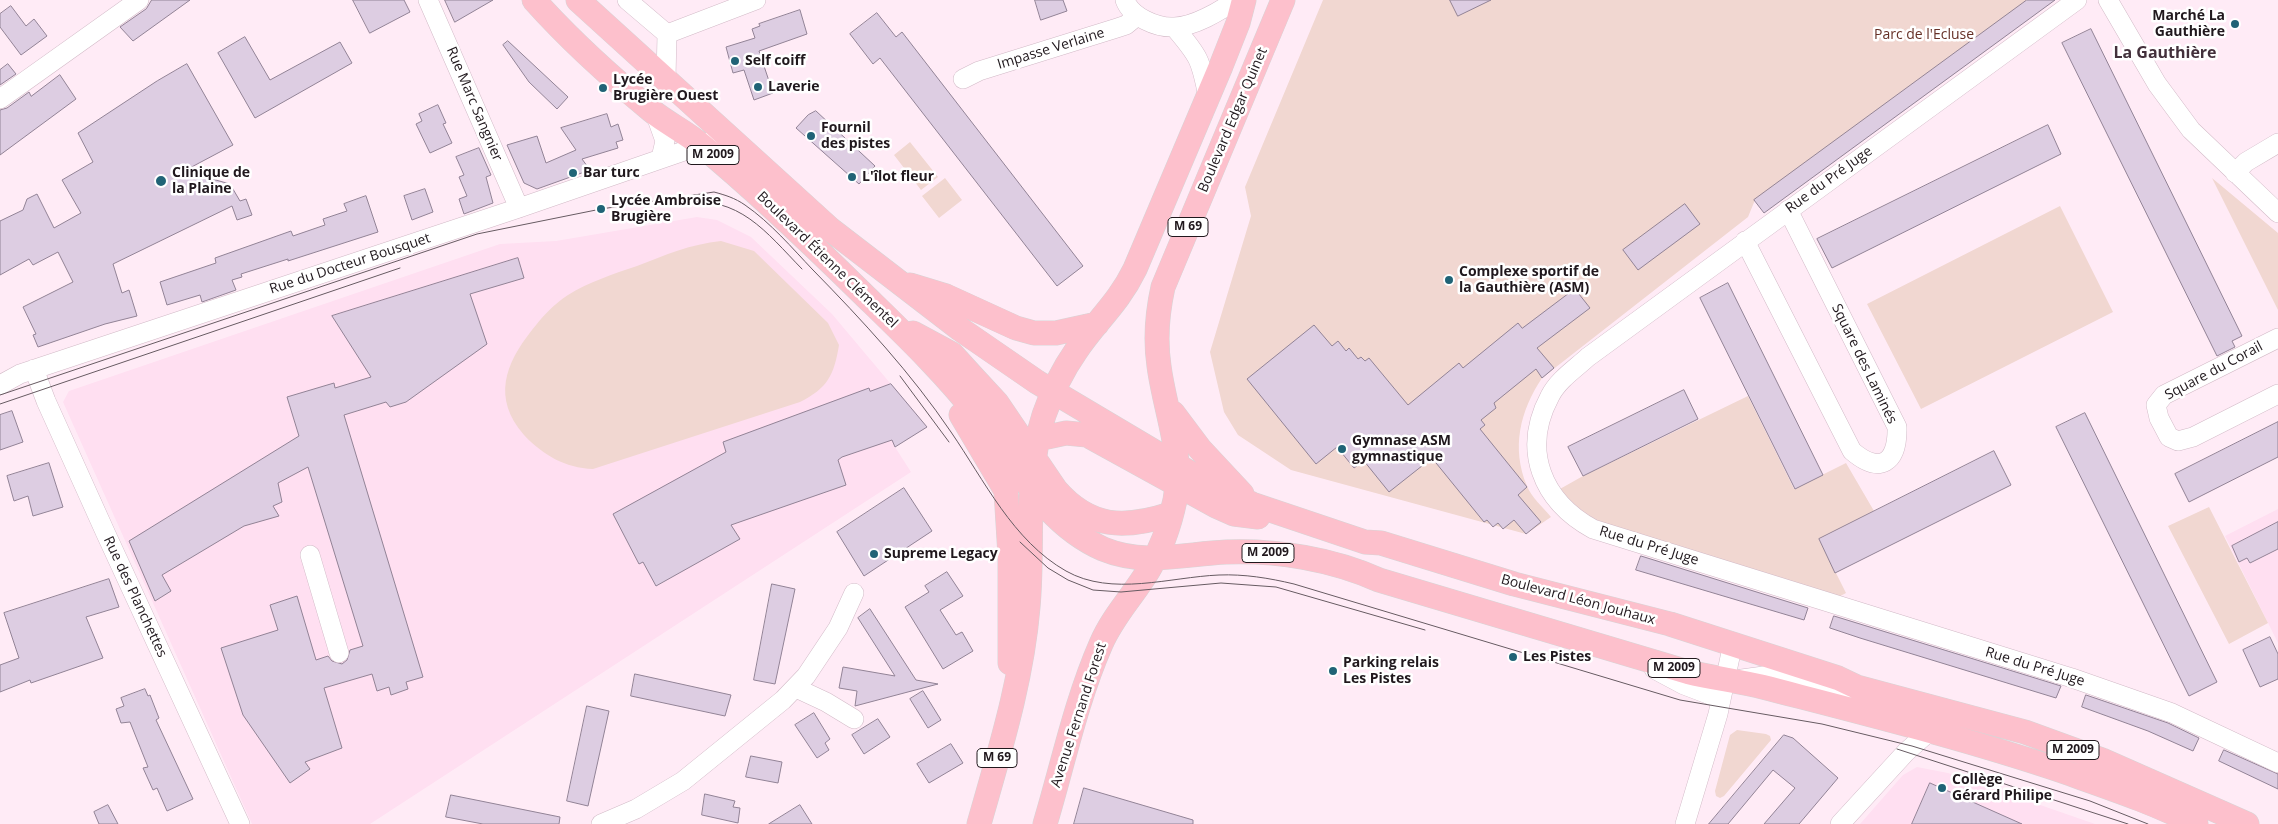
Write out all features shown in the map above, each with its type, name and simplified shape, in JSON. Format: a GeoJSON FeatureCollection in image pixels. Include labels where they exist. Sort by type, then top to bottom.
{"type":"FeatureCollection","features":[{"type":"Feature","properties":{"kind":"main road","name":"Boulevard Étienne Clémentel"},"geometry":{"type":"LineString","coordinates":[[534,0],[620,83],[655,113],[702,145],[767,201],[948,380]]}},
{"type":"Feature","properties":{"kind":"main road","name":"Boulevard Étienne Clémentel"},"geometry":{"type":"LineString","coordinates":[[578,0],[830,229],[897,281]]}},
{"type":"Feature","properties":{"kind":"main road","name":"M 69"},"geometry":{"type":"LineString","coordinates":[[978,824],[1014,692],[1028,607],[1032,490],[1036,448],[1052,392],[1076,351],[1118,299],[1135,269],[1238,23],[1244,0]]}},
{"type":"Feature","properties":{"kind":"main road","name":"Boulevard Edgar Quinet"},"geometry":{"type":"LineString","coordinates":[[1155,560],[1171,514],[1177,475],[1169,408],[1159,368],[1156,341],[1158,313],[1163,287],[1283,0]]}},
{"type":"Feature","properties":{"kind":"main road"},"geometry":{"type":"LineString","coordinates":[[897,281],[946,296],[1016,328],[1034,333],[1056,333],[1097,324]]}},
{"type":"Feature","properties":{"kind":"main road","name":"M 2009"},"geometry":{"type":"LineString","coordinates":[[897,281],[960,329],[1177,475],[1297,521]]}},
{"type":"Feature","properties":{"kind":"main road"},"geometry":{"type":"LineString","coordinates":[[888,319],[952,354],[1036,448],[1067,503],[1099,521],[1124,524],[1151,521],[1171,514]]}},
{"type":"Feature","properties":{"kind":"main road"},"geometry":{"type":"LineString","coordinates":[[948,380],[965,423],[1006,487],[1010,556],[1009,654],[1014,692]]}},
{"type":"Feature","properties":{"kind":"main road","name":"M 2009"},"geometry":{"type":"LineString","coordinates":[[948,380],[980,417],[1032,490],[1054,517],[1101,548],[1121,555],[1155,560]]}},
{"type":"Feature","properties":{"kind":"main road"},"geometry":{"type":"LineString","coordinates":[[1169,408],[1200,449],[1252,504]]}},
{"type":"Feature","properties":{"kind":"main road"},"geometry":{"type":"LineString","coordinates":[[1036,448],[1066,433],[1087,435],[1177,475],[1234,514],[1297,521]]}},
{"type":"Feature","properties":{"kind":"main road","name":"Boulevard Léon Jouhaux"},"geometry":{"type":"LineString","coordinates":[[1297,521],[1365,542],[1381,543],[1514,584],[1670,624],[1704,637],[1733,643],[1838,678],[1858,687],[2026,732],[2102,760],[2247,824]]}},
{"type":"Feature","properties":{"kind":"main road","name":"Boulevard Léon Jouhaux"},"geometry":{"type":"LineString","coordinates":[[1155,560],[1228,552],[1278,554],[1332,564],[1379,580],[1622,653],[1724,690],[1760,687],[1931,730],[2097,783],[2172,812],[2196,824]]}},
{"type":"Feature","properties":{"kind":"main road","name":"Avenue Fernand Forest"},"geometry":{"type":"LineString","coordinates":[[1045,824],[1087,682],[1102,642],[1119,612],[1155,560]]}},
{"type":"Feature","properties":{"kind":"street"},"geometry":{"type":"LineString","coordinates":[[0,99],[139,0]]}},
{"type":"Feature","properties":{"kind":"street","name":"Rue Marc Sangnier"},"geometry":{"type":"LineString","coordinates":[[428,0],[519,208]]}},
{"type":"Feature","properties":{"kind":"street"},"geometry":{"type":"LineString","coordinates":[[627,0],[667,34]]}},
{"type":"Feature","properties":{"kind":"street"},"geometry":{"type":"LineString","coordinates":[[667,34],[733,3],[756,0]]}},
{"type":"Feature","properties":{"kind":"street"},"geometry":{"type":"LineString","coordinates":[[1125,0],[1130,11],[1137,16],[1174,28],[1191,46],[1202,63],[1208,97]]}},
{"type":"Feature","properties":{"kind":"street"},"geometry":{"type":"LineString","coordinates":[[1174,28],[1211,16],[1235,0]]}},
{"type":"Feature","properties":{"kind":"street","name":"Rue du Pré Juge"},"geometry":{"type":"LineString","coordinates":[[2078,0],[1745,241],[1588,358],[1563,379],[1550,395],[1539,430],[1538,463],[1548,489],[1567,512],[1593,529],[2082,681],[2172,713],[2278,763]]}},
{"type":"Feature","properties":{"kind":"street"},"geometry":{"type":"LineString","coordinates":[[2108,0],[2157,84],[2191,130],[2278,213]]}},
{"type":"Feature","properties":{"kind":"street","name":"Impasse Verlaine"},"geometry":{"type":"LineString","coordinates":[[963,80],[979,71],[1126,25],[1137,16]]}},
{"type":"Feature","properties":{"kind":"street"},"geometry":{"type":"LineString","coordinates":[[666,79],[667,34]]}},
{"type":"Feature","properties":{"kind":"street"},"geometry":{"type":"LineString","coordinates":[[655,113],[665,142],[661,158]]}},
{"type":"Feature","properties":{"kind":"street"},"geometry":{"type":"LineString","coordinates":[[702,145],[729,139]]}},
{"type":"Feature","properties":{"kind":"street"},"geometry":{"type":"LineString","coordinates":[[2235,174],[2246,162],[2278,143]]}},
{"type":"Feature","properties":{"kind":"street","name":"Rue du Docteur Bousquet"},"geometry":{"type":"LineString","coordinates":[[0,385],[34,369],[519,208],[702,145]]}},
{"type":"Feature","properties":{"kind":"street","name":"Square des Laminés"},"geometry":{"type":"LineString","coordinates":[[1745,241],[1852,451],[1864,462],[1876,464],[1889,459],[1895,451],[1897,428],[1788,210]]}},
{"type":"Feature","properties":{"kind":"street","name":"Square du Corail"},"geometry":{"type":"LineString","coordinates":[[2278,338],[2164,395],[2156,405],[2159,418],[2169,437],[2178,441],[2193,437],[2278,394]]}},
{"type":"Feature","properties":{"kind":"street","name":"Rue des Planchettes"},"geometry":{"type":"LineString","coordinates":[[34,369],[46,401],[129,586],[240,824]]}},
{"type":"Feature","properties":{"kind":"street"},"geometry":{"type":"LineString","coordinates":[[310,555],[339,653]]}},
{"type":"Feature","properties":{"kind":"street"},"geometry":{"type":"LineString","coordinates":[[601,824],[636,809],[683,781],[796,688],[838,628],[854,593]]}},
{"type":"Feature","properties":{"kind":"street"},"geometry":{"type":"LineString","coordinates":[[1685,824],[1693,804],[1724,690],[1733,643]]}},
{"type":"Feature","properties":{"kind":"street","name":"Boulevard Léon Jouhaux"},"geometry":{"type":"LineString","coordinates":[[1724,690],[1771,675],[1838,690],[1858,687]]}},
{"type":"Feature","properties":{"kind":"street"},"geometry":{"type":"LineString","coordinates":[[796,688],[826,702],[854,719]]}},
{"type":"Feature","properties":{"kind":"street"},"geometry":{"type":"LineString","coordinates":[[1840,824],[1906,752],[1931,730]]}},
{"type":"Feature","properties":{"kind":"shaded area"},"geometry":{"type":"Polygon","coordinates":[[[697,217],[717,220],[751,237],[832,314],[927,427],[895,447],[911,472],[370,824],[252,824],[63,402],[69,391],[500,244],[556,241],[697,217]]]}},
{"type":"Feature","properties":{"kind":"shaded area"},"geometry":{"type":"Polygon","coordinates":[[[2278,509],[2278,643],[2225,536],[2278,509]]]}},
{"type":"Feature","properties":{"kind":"shaded area","name":"Collège Gérard Philipe"},"geometry":{"type":"Polygon","coordinates":[[[1917,767],[1948,773],[2095,824],[1860,824],[1903,775],[1917,767]]]}},
{"type":"Feature","properties":{"kind":"green space","name":"Complexe sportif de la Gauthière (ASM)"},"geometry":{"type":"Polygon","coordinates":[[[1323,0],[2028,0],[1755,200],[1748,217],[1542,378],[1528,403],[1523,417],[1519,444],[1522,472],[1529,490],[1551,517],[1526,534],[1291,470],[1238,435],[1224,412],[1210,352],[1251,216],[1245,187],[1323,0]]]}},
{"type":"Feature","properties":{"kind":"green space"},"geometry":{"type":"Polygon","coordinates":[[[910,142],[938,177],[921,190],[894,155],[910,142]]]}},
{"type":"Feature","properties":{"kind":"green space"},"geometry":{"type":"Polygon","coordinates":[[[945,178],[962,200],[939,218],[922,196],[945,178]]]}},
{"type":"Feature","properties":{"kind":"green space"},"geometry":{"type":"Polygon","coordinates":[[[2212,178],[2278,233],[2278,310],[2212,178]]]}},
{"type":"Feature","properties":{"kind":"green space"},"geometry":{"type":"Polygon","coordinates":[[[2060,206],[2113,312],[1921,409],[1867,304],[2060,206]]]}},
{"type":"Feature","properties":{"kind":"green space"},"geometry":{"type":"Polygon","coordinates":[[[721,241],[754,251],[828,323],[839,345],[832,373],[823,386],[810,397],[800,402],[593,469],[564,463],[539,449],[531,442],[514,421],[508,408],[505,394],[506,381],[509,368],[515,356],[544,316],[568,295],[593,282],[678,250],[721,241]]]}},
{"type":"Feature","properties":{"kind":"green space"},"geometry":{"type":"Polygon","coordinates":[[[1748,396],[1794,489],[1846,463],[1874,511],[1819,539],[1846,593],[1829,602],[1609,535],[1551,494],[1583,476],[1748,396]]]}},
{"type":"Feature","properties":{"kind":"green space"},"geometry":{"type":"Polygon","coordinates":[[[2209,507],[2268,623],[2229,644],[2168,526],[2209,507]]]}},
{"type":"Feature","properties":{"kind":"green space"},"geometry":{"type":"Polygon","coordinates":[[[1737,730],[1766,734],[1770,736],[1771,740],[1724,796],[1720,798],[1716,796],[1715,791],[1730,735],[1737,730]]]}},
{"type":"Feature","properties":{"kind":"building"},"geometry":{"type":"Polygon","coordinates":[[[152,0],[190,0],[133,41],[120,27],[146,9],[152,0]]]}},
{"type":"Feature","properties":{"kind":"building"},"geometry":{"type":"Polygon","coordinates":[[[353,0],[404,0],[410,12],[370,33],[353,0]]]}},
{"type":"Feature","properties":{"kind":"building"},"geometry":{"type":"Polygon","coordinates":[[[445,0],[493,0],[455,22],[445,0]]]}},
{"type":"Feature","properties":{"kind":"building"},"geometry":{"type":"Polygon","coordinates":[[[1035,0],[1063,0],[1067,11],[1041,20],[1035,0]]]}},
{"type":"Feature","properties":{"kind":"building"},"geometry":{"type":"Polygon","coordinates":[[[1450,0],[1491,0],[1458,16],[1450,0]]]}},
{"type":"Feature","properties":{"kind":"building"},"geometry":{"type":"Polygon","coordinates":[[[2027,0],[2055,0],[1764,213],[1754,200],[2027,0]]]}},
{"type":"Feature","properties":{"kind":"building"},"geometry":{"type":"Polygon","coordinates":[[[11,6],[26,26],[34,19],[47,36],[21,55],[0,27],[0,14],[11,6]]]}},
{"type":"Feature","properties":{"kind":"building"},"geometry":{"type":"Polygon","coordinates":[[[800,10],[807,34],[759,51],[773,93],[754,100],[744,70],[733,73],[726,47],[755,38],[752,29],[760,26],[759,24],[800,10]]]}},
{"type":"Feature","properties":{"kind":"building"},"geometry":{"type":"Polygon","coordinates":[[[877,13],[896,37],[902,32],[1083,266],[1057,286],[880,58],[873,64],[850,34],[877,13]]]}},
{"type":"Feature","properties":{"kind":"building"},"geometry":{"type":"Polygon","coordinates":[[[2091,29],[2242,336],[2232,341],[2235,347],[2217,356],[2062,43],[2091,29]]]}},
{"type":"Feature","properties":{"kind":"building"},"geometry":{"type":"Polygon","coordinates":[[[245,37],[270,80],[340,42],[352,63],[255,118],[218,53],[245,37]]]}},
{"type":"Feature","properties":{"kind":"building"},"geometry":{"type":"Polygon","coordinates":[[[508,41],[568,97],[557,109],[529,82],[503,45],[508,41]]]}},
{"type":"Feature","properties":{"kind":"building"},"geometry":{"type":"Polygon","coordinates":[[[8,64],[16,74],[0,85],[0,70],[8,64]]]}},
{"type":"Feature","properties":{"kind":"building"},"geometry":{"type":"Polygon","coordinates":[[[187,64],[233,145],[184,171],[230,184],[240,201],[246,199],[252,215],[237,220],[232,206],[113,264],[122,293],[129,290],[137,316],[105,324],[38,347],[33,335],[36,334],[23,307],[73,282],[58,252],[33,265],[29,259],[0,275],[0,221],[23,210],[27,199],[37,194],[54,228],[81,213],[62,180],[93,162],[78,133],[157,81],[187,64]]]}},
{"type":"Feature","properties":{"kind":"building"},"geometry":{"type":"Polygon","coordinates":[[[60,75],[76,99],[0,155],[0,110],[7,108],[29,92],[31,96],[60,75]]]}},
{"type":"Feature","properties":{"kind":"building"},"geometry":{"type":"Polygon","coordinates":[[[438,105],[446,123],[443,124],[452,143],[430,153],[416,124],[422,121],[419,114],[438,105]]]}},
{"type":"Feature","properties":{"kind":"building"},"geometry":{"type":"Polygon","coordinates":[[[816,111],[875,166],[859,184],[796,128],[808,115],[816,111]]]}},
{"type":"Feature","properties":{"kind":"building"},"geometry":{"type":"Polygon","coordinates":[[[607,114],[611,127],[618,124],[623,140],[616,142],[618,148],[582,159],[590,170],[537,189],[524,183],[507,145],[537,136],[546,163],[576,150],[561,128],[607,114]]]}},
{"type":"Feature","properties":{"kind":"building"},"geometry":{"type":"Polygon","coordinates":[[[2048,125],[2061,154],[1832,268],[1817,239],[2048,125]]]}},
{"type":"Feature","properties":{"kind":"building"},"geometry":{"type":"Polygon","coordinates":[[[479,148],[491,175],[486,177],[493,203],[464,214],[459,199],[467,196],[459,177],[464,175],[456,157],[479,148]]]}},
{"type":"Feature","properties":{"kind":"building"},"geometry":{"type":"Polygon","coordinates":[[[425,189],[433,212],[412,220],[404,196],[425,189]]]}},
{"type":"Feature","properties":{"kind":"building"},"geometry":{"type":"Polygon","coordinates":[[[366,196],[378,232],[241,274],[242,277],[232,280],[236,290],[202,302],[200,295],[167,305],[160,282],[216,263],[215,258],[291,231],[293,236],[325,225],[323,219],[347,211],[344,204],[366,196]]]}},
{"type":"Feature","properties":{"kind":"building"},"geometry":{"type":"Polygon","coordinates":[[[1685,204],[1700,224],[1638,270],[1623,250],[1685,204]]]}},
{"type":"Feature","properties":{"kind":"building"},"geometry":{"type":"Polygon","coordinates":[[[518,258],[524,278],[470,294],[487,344],[406,402],[390,407],[386,402],[344,415],[423,677],[406,682],[408,689],[391,695],[389,687],[377,691],[372,674],[324,688],[342,748],[305,762],[310,769],[290,783],[243,715],[221,648],[278,630],[270,605],[297,596],[316,660],[328,656],[332,661],[342,664],[347,660],[350,650],[363,646],[308,467],[278,483],[282,502],[273,506],[279,516],[244,526],[162,575],[171,591],[155,601],[129,541],[299,436],[287,397],[334,383],[335,388],[371,377],[332,316],[518,258]]]}},
{"type":"Feature","properties":{"kind":"building"},"geometry":{"type":"Polygon","coordinates":[[[1728,283],[1823,475],[1795,489],[1700,298],[1728,283]]]}},
{"type":"Feature","properties":{"kind":"building"},"geometry":{"type":"Polygon","coordinates":[[[1575,289],[1590,308],[1537,348],[1554,368],[1542,378],[1536,369],[1494,403],[1496,408],[1481,420],[1485,425],[1480,429],[1527,487],[1518,495],[1541,522],[1526,534],[1514,520],[1503,529],[1498,523],[1493,527],[1487,520],[1484,522],[1432,458],[1389,492],[1364,461],[1354,468],[1337,447],[1316,464],[1247,379],[1314,325],[1332,346],[1338,341],[1346,351],[1349,348],[1358,359],[1361,357],[1365,361],[1369,358],[1408,405],[1459,363],[1463,368],[1518,323],[1522,328],[1575,289]]]}},
{"type":"Feature","properties":{"kind":"building"},"geometry":{"type":"Polygon","coordinates":[[[891,384],[927,427],[895,447],[892,440],[842,457],[838,460],[846,485],[731,525],[740,539],[656,586],[643,562],[639,564],[613,514],[726,452],[723,442],[869,388],[870,391],[891,384]]]}},
{"type":"Feature","properties":{"kind":"building"},"geometry":{"type":"Polygon","coordinates":[[[1684,390],[1698,419],[1583,476],[1568,447],[1684,390]]]}},
{"type":"Feature","properties":{"kind":"building"},"geometry":{"type":"Polygon","coordinates":[[[12,411],[23,442],[0,450],[0,415],[12,411]]]}},
{"type":"Feature","properties":{"kind":"building"},"geometry":{"type":"Polygon","coordinates":[[[2085,413],[2217,682],[2189,696],[2056,427],[2085,413]]]}},
{"type":"Feature","properties":{"kind":"building"},"geometry":{"type":"Polygon","coordinates":[[[2278,422],[2278,457],[2189,502],[2175,474],[2278,422]]]}},
{"type":"Feature","properties":{"kind":"building"},"geometry":{"type":"Polygon","coordinates":[[[1994,451],[2011,485],[1835,573],[1819,539],[1994,451]]]}},
{"type":"Feature","properties":{"kind":"building"},"geometry":{"type":"Polygon","coordinates":[[[49,463],[63,507],[33,516],[28,496],[14,501],[7,476],[49,463]]]}},
{"type":"Feature","properties":{"kind":"building","name":"Supreme Legacy"},"geometry":{"type":"Polygon","coordinates":[[[904,488],[932,531],[864,576],[837,532],[904,488]]]}},
{"type":"Feature","properties":{"kind":"building"},"geometry":{"type":"Polygon","coordinates":[[[2278,522],[2278,549],[2250,563],[2247,558],[2239,562],[2232,546],[2278,522]]]}},
{"type":"Feature","properties":{"kind":"building"},"geometry":{"type":"Polygon","coordinates":[[[1641,556],[1808,608],[1804,620],[1636,570],[1641,556]]]}},
{"type":"Feature","properties":{"kind":"building"},"geometry":{"type":"Polygon","coordinates":[[[947,572],[963,596],[940,610],[956,635],[962,632],[973,651],[943,669],[905,607],[929,592],[925,586],[947,572]]]}},
{"type":"Feature","properties":{"kind":"building"},"geometry":{"type":"Polygon","coordinates":[[[109,579],[119,607],[86,617],[103,658],[31,683],[30,680],[0,692],[0,665],[19,658],[4,613],[109,579]]]}},
{"type":"Feature","properties":{"kind":"building"},"geometry":{"type":"Polygon","coordinates":[[[772,584],[795,589],[775,684],[754,680],[772,584]]]}},
{"type":"Feature","properties":{"kind":"building"},"geometry":{"type":"Polygon","coordinates":[[[870,609],[916,680],[938,684],[855,706],[857,691],[839,688],[843,667],[895,676],[858,618],[870,609]]]}},
{"type":"Feature","properties":{"kind":"building"},"geometry":{"type":"Polygon","coordinates":[[[1834,616],[2061,686],[2056,698],[1860,638],[1830,628],[1834,616]]]}},
{"type":"Feature","properties":{"kind":"building"},"geometry":{"type":"Polygon","coordinates":[[[2270,637],[2278,654],[2278,679],[2260,687],[2243,650],[2270,637]]]}},
{"type":"Feature","properties":{"kind":"building"},"geometry":{"type":"Polygon","coordinates":[[[635,674],[731,695],[725,716],[631,696],[635,674]]]}},
{"type":"Feature","properties":{"kind":"building"},"geometry":{"type":"Polygon","coordinates":[[[145,689],[148,696],[150,695],[159,718],[156,720],[193,799],[167,811],[157,788],[153,790],[143,768],[148,767],[130,722],[121,723],[116,709],[124,706],[121,698],[145,689]]]}},
{"type":"Feature","properties":{"kind":"building"},"geometry":{"type":"Polygon","coordinates":[[[923,691],[941,720],[928,728],[910,699],[923,691]]]}},
{"type":"Feature","properties":{"kind":"building"},"geometry":{"type":"Polygon","coordinates":[[[2086,695],[2168,723],[2199,738],[2193,751],[2148,731],[2082,707],[2086,695]]]}},
{"type":"Feature","properties":{"kind":"building"},"geometry":{"type":"Polygon","coordinates":[[[587,706],[609,711],[588,806],[567,801],[587,706]]]}},
{"type":"Feature","properties":{"kind":"building"},"geometry":{"type":"Polygon","coordinates":[[[814,713],[830,739],[825,743],[829,750],[817,758],[795,725],[814,713]]]}},
{"type":"Feature","properties":{"kind":"building"},"geometry":{"type":"Polygon","coordinates":[[[878,719],[890,737],[864,754],[852,735],[878,719]]]}},
{"type":"Feature","properties":{"kind":"building"},"geometry":{"type":"Polygon","coordinates":[[[1784,735],[1793,738],[1838,778],[1799,824],[1764,824],[1795,788],[1773,770],[1728,824],[1709,824],[1784,735]]]}},
{"type":"Feature","properties":{"kind":"building"},"geometry":{"type":"Polygon","coordinates":[[[951,744],[963,763],[929,783],[917,764],[951,744]]]}},
{"type":"Feature","properties":{"kind":"building"},"geometry":{"type":"Polygon","coordinates":[[[2224,750],[2278,774],[2278,789],[2219,761],[2224,750]]]}},
{"type":"Feature","properties":{"kind":"building"},"geometry":{"type":"Polygon","coordinates":[[[751,756],[782,762],[778,783],[746,777],[751,756]]]}},
{"type":"Feature","properties":{"kind":"building"},"geometry":{"type":"Polygon","coordinates":[[[1930,783],[2022,824],[1912,824],[1930,783]]]}},
{"type":"Feature","properties":{"kind":"building"},"geometry":{"type":"Polygon","coordinates":[[[1084,788],[1193,820],[1193,824],[1074,824],[1084,788]]]}},
{"type":"Feature","properties":{"kind":"building"},"geometry":{"type":"Polygon","coordinates":[[[705,794],[735,801],[733,807],[740,808],[738,823],[702,815],[705,794]]]}},
{"type":"Feature","properties":{"kind":"building"},"geometry":{"type":"Polygon","coordinates":[[[451,795],[560,817],[559,824],[483,824],[446,817],[451,795]]]}},
{"type":"Feature","properties":{"kind":"building"},"geometry":{"type":"Polygon","coordinates":[[[108,805],[118,824],[99,824],[94,812],[108,805]]]}},
{"type":"Feature","properties":{"kind":"building"},"geometry":{"type":"Polygon","coordinates":[[[800,805],[812,824],[769,824],[800,805]]]}},
{"type":"Feature","properties":{"kind":"tram line"},"geometry":{"type":"LineString","coordinates":[[0,395],[477,234],[601,209],[714,192],[737,200],[745,205],[781,236],[886,348],[920,389],[1001,508],[1030,543],[1066,571],[1084,579],[1102,583],[1141,584],[1200,576],[1238,575],[1294,584],[1680,700],[1822,724],[1912,746],[2090,801],[2148,824]]}},
{"type":"Feature","properties":{"kind":"tram line"},"geometry":{"type":"LineString","coordinates":[[682,202],[702,202],[720,205],[736,211],[750,219],[763,230],[802,269]]}},
{"type":"Feature","properties":{"kind":"tram line"},"geometry":{"type":"LineString","coordinates":[[0,404],[400,268]]}},
{"type":"Feature","properties":{"kind":"tram line"},"geometry":{"type":"LineString","coordinates":[[900,376],[949,442]]}},
{"type":"Feature","properties":{"kind":"tram line"},"geometry":{"type":"LineString","coordinates":[[1020,542],[1048,568],[1068,580],[1093,590],[1121,592],[1221,583],[1276,587],[1425,630]]}},
{"type":"Feature","properties":{"kind":"tram line"},"geometry":{"type":"LineString","coordinates":[[1897,749],[2128,824]]}},
{"type":"Feature","properties":{"kind":"place","name":"Marché La Gauthière"},"geometry":{"type":"Point","coordinates":[2235,24]}},
{"type":"Feature","properties":{"kind":"place","name":"Self coiff"},"geometry":{"type":"Point","coordinates":[735,61]}},
{"type":"Feature","properties":{"kind":"place","name":"Laverie"},"geometry":{"type":"Point","coordinates":[758,87]}},
{"type":"Feature","properties":{"kind":"place","name":"Lycée Brugière Ouest"},"geometry":{"type":"Point","coordinates":[603,88]}},
{"type":"Feature","properties":{"kind":"place","name":"Fournil des pistes"},"geometry":{"type":"Point","coordinates":[811,136]}},
{"type":"Feature","properties":{"kind":"place","name":"Bar turc"},"geometry":{"type":"Point","coordinates":[573,173]}},
{"type":"Feature","properties":{"kind":"place","name":"L'îlot fleur"},"geometry":{"type":"Point","coordinates":[852,177]}},
{"type":"Feature","properties":{"kind":"place","name":"Clinique de la Plaine"},"geometry":{"type":"Point","coordinates":[161,181]}},
{"type":"Feature","properties":{"kind":"place","name":"Lycée Ambroise Brugière"},"geometry":{"type":"Point","coordinates":[601,209]}},
{"type":"Feature","properties":{"kind":"place","name":"Complexe sportif de la Gauthière (ASM)"},"geometry":{"type":"Point","coordinates":[1449,280]}},
{"type":"Feature","properties":{"kind":"place","name":"Gymnase ASM gymnastique"},"geometry":{"type":"Point","coordinates":[1342,449]}},
{"type":"Feature","properties":{"kind":"place","name":"Supreme Legacy"},"geometry":{"type":"Point","coordinates":[874,554]}},
{"type":"Feature","properties":{"kind":"place","name":"Les Pistes"},"geometry":{"type":"Point","coordinates":[1513,657]}},
{"type":"Feature","properties":{"kind":"place","name":"Parking relais Les Pistes"},"geometry":{"type":"Point","coordinates":[1333,671]}},
{"type":"Feature","properties":{"kind":"place","name":"Collège Gérard Philipe"},"geometry":{"type":"Point","coordinates":[1942,788]}},
{"type":"Feature","properties":{"kind":"district","name":"La Gauthière"},"geometry":{"type":"Point","coordinates":[2165,53]}},
{"type":"Feature","properties":{"kind":"park label","name":"Parc de l'Ecluse"},"geometry":{"type":"Point","coordinates":[1924,35]}}]}
